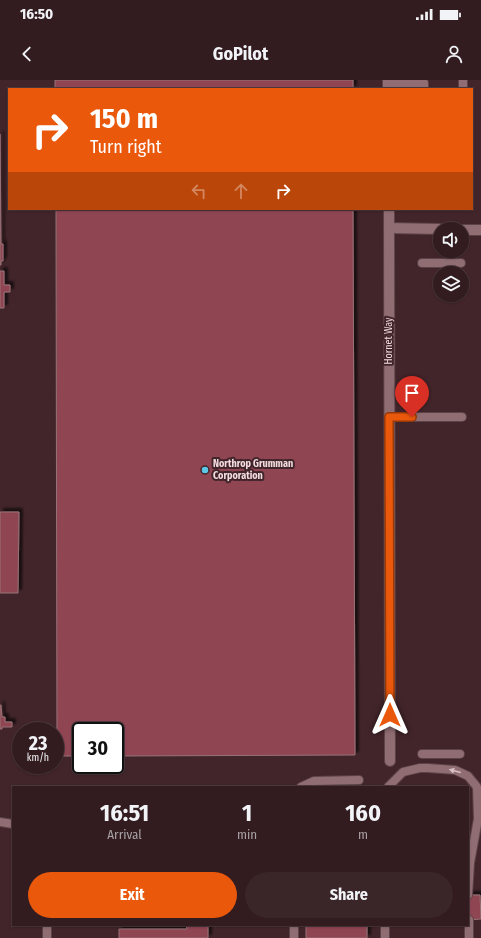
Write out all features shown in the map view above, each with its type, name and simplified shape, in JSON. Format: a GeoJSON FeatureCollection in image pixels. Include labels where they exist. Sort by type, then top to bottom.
{"type":"FeatureCollection","features":[{"type":"Feature","properties":{"kind":"street","name":"Hornet Way"},"geometry":{"type":"LineString","coordinates":[[389,210],[390,761]]}},
{"type":"Feature","properties":{"kind":"street"},"geometry":{"type":"LineString","coordinates":[[389,228],[433,229]]}},
{"type":"Feature","properties":{"kind":"street"},"geometry":{"type":"LineString","coordinates":[[469,230],[481,230]]}},
{"type":"Feature","properties":{"kind":"lane"},"geometry":{"type":"LineString","coordinates":[[388,84],[424,84]]}},
{"type":"Feature","properties":{"kind":"lane"},"geometry":{"type":"LineString","coordinates":[[422,263],[461,263]]}},
{"type":"Feature","properties":{"kind":"lane"},"geometry":{"type":"LineString","coordinates":[[389,417],[462,418]]}},
{"type":"Feature","properties":{"kind":"lane"},"geometry":{"type":"LineString","coordinates":[[422,754],[460,754]]}},
{"type":"Feature","properties":{"kind":"lane"},"geometry":{"type":"LineString","coordinates":[[389,786],[403,772],[420,768],[455,770],[468,776],[477,787],[478,819],[470,863],[469,879]]}},
{"type":"Feature","properties":{"kind":"lane"},"geometry":{"type":"LineString","coordinates":[[303,786],[314,781],[359,780]]}},
{"type":"Feature","properties":{"kind":"lane"},"geometry":{"type":"LineString","coordinates":[[0,822],[12,824]]}},
{"type":"Feature","properties":{"kind":"lane"},"geometry":{"type":"LineString","coordinates":[[469,920],[469,938]]}},
{"type":"Feature","properties":{"kind":"lane"},"geometry":{"type":"LineString","coordinates":[[47,926],[48,938]]}},
{"type":"Feature","properties":{"kind":"lane"},"geometry":{"type":"LineString","coordinates":[[294,926],[294,938]]}},
{"type":"Feature","properties":{"kind":"lane"},"geometry":{"type":"LineString","coordinates":[[385,926],[385,938]]}},
{"type":"Feature","properties":{"kind":"building"},"geometry":{"type":"Polygon","coordinates":[[[55,80],[353,80],[353,88],[55,88],[55,80]]]}},
{"type":"Feature","properties":{"kind":"building"},"geometry":{"type":"Polygon","coordinates":[[[0,134],[1,244],[3,244],[3,261],[1,261],[1,265],[0,265],[0,134]]]}},
{"type":"Feature","properties":{"kind":"building","name":"Northrop Grumman Corporation"},"geometry":{"type":"Polygon","coordinates":[[[56,210],[353,210],[355,755],[124,756],[124,722],[72,722],[72,756],[64,756],[64,722],[57,722],[56,210]]]}},
{"type":"Feature","properties":{"kind":"building"},"geometry":{"type":"Polygon","coordinates":[[[0,271],[4,271],[4,285],[10,285],[10,292],[4,292],[4,308],[0,308],[0,271]]]}},
{"type":"Feature","properties":{"kind":"building"},"geometry":{"type":"Polygon","coordinates":[[[0,512],[19,512],[18,593],[0,593],[0,512]]]}},
{"type":"Feature","properties":{"kind":"building"},"geometry":{"type":"Polygon","coordinates":[[[1,705],[2,717],[5,717],[5,722],[12,722],[12,727],[2,727],[2,729],[0,729],[1,705]]]}},
{"type":"Feature","properties":{"kind":"building"},"geometry":{"type":"Polygon","coordinates":[[[469,895],[480,895],[481,919],[469,920],[469,895]]]}},
{"type":"Feature","properties":{"kind":"building"},"geometry":{"type":"Polygon","coordinates":[[[186,926],[208,926],[208,938],[119,938],[119,929],[187,929],[186,926]]]}},
{"type":"Feature","properties":{"kind":"building"},"geometry":{"type":"Polygon","coordinates":[[[306,926],[367,926],[367,938],[306,938],[306,926]]]}},
{"type":"Feature","properties":{"kind":"place","name":"Northrop Grumman Corporation"},"geometry":{"type":"Point","coordinates":[205,470]}},
{"type":"Feature","properties":{"kind":"route"},"geometry":{"type":"LineString","coordinates":[[390,715],[389,417],[412,417]]}}]}
